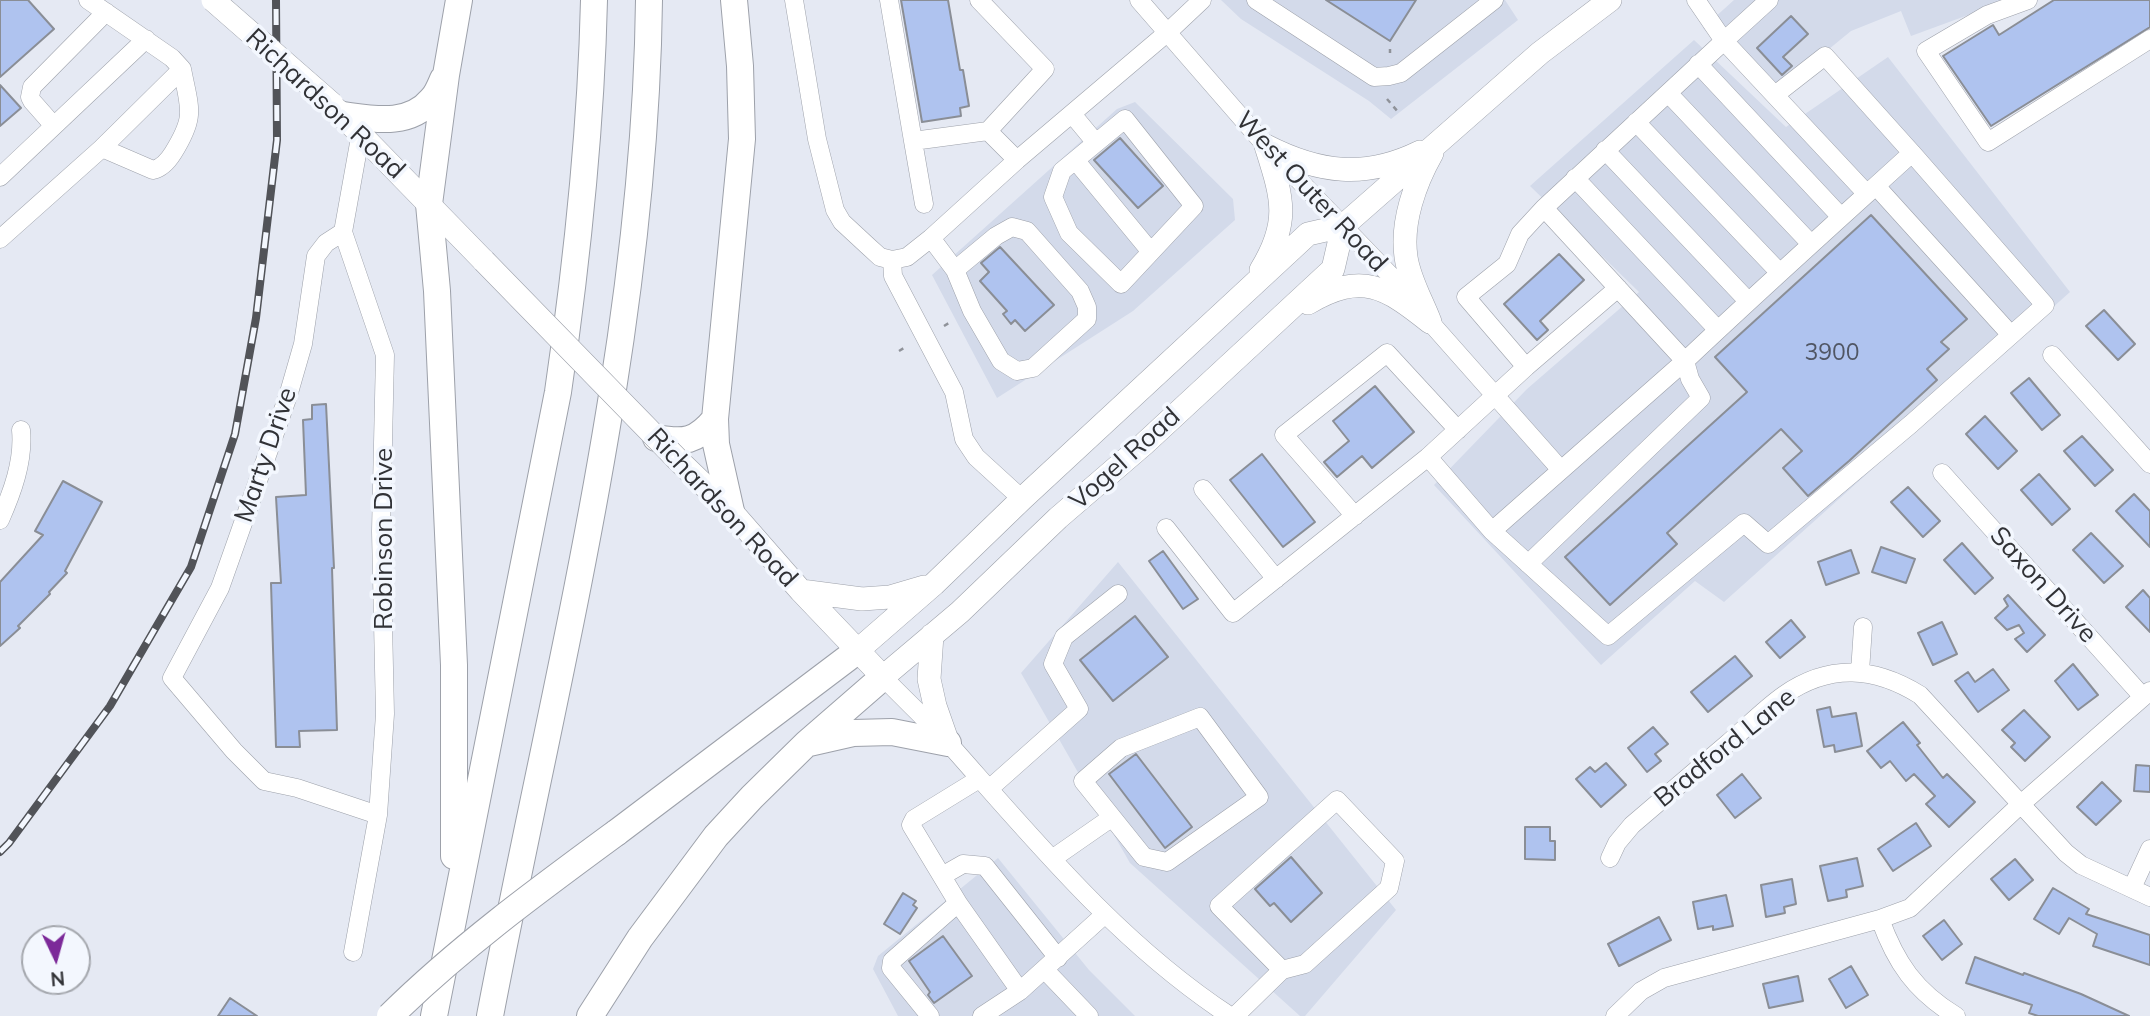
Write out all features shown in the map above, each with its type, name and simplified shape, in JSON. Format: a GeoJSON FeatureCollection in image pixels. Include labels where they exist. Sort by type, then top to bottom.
{"type":"FeatureCollection","features":[{"type":"Feature","properties":{"kind":"highway"},"geometry":{"type":"LineString","coordinates":[[454,917],[454,664],[439,329],[429,204],[459,0]]}},
{"type":"Feature","properties":{"kind":"highway"},"geometry":{"type":"LineString","coordinates":[[434,1016],[560,379],[581,215],[589,126],[594,0]]}},
{"type":"Feature","properties":{"kind":"highway"},"geometry":{"type":"LineString","coordinates":[[490,1016],[585,544],[619,354],[639,194],[649,0]]}},
{"type":"Feature","properties":{"kind":"highway"},"geometry":{"type":"LineString","coordinates":[[731,511],[716,443],[715,419],[742,139],[740,66],[734,0]]}},
{"type":"Feature","properties":{"kind":"highway"},"geometry":{"type":"LineString","coordinates":[[345,117],[385,120],[405,117],[433,99],[446,75]]}},
{"type":"Feature","properties":{"kind":"highway"},"geometry":{"type":"LineString","coordinates":[[656,438],[681,451],[704,433],[715,419]]}},
{"type":"Feature","properties":{"kind":"highway"},"geometry":{"type":"LineString","coordinates":[[390,1016],[476,938],[857,651]]}},
{"type":"Feature","properties":{"kind":"highway"},"geometry":{"type":"LineString","coordinates":[[590,1016],[640,938],[716,836],[807,743],[883,677]]}},
{"type":"Feature","properties":{"kind":"highway"},"geometry":{"type":"LineString","coordinates":[[807,743],[853,733],[892,732],[948,743]]}},
{"type":"Feature","properties":{"kind":"main road","name":"Richardson Road"},"geometry":{"type":"LineString","coordinates":[[212,0],[345,117],[656,438]]}},
{"type":"Feature","properties":{"kind":"main road","name":"Vogel Road"},"geometry":{"type":"LineString","coordinates":[[857,651],[934,584],[1308,234],[1343,226],[1540,53],[1610,0]]}},
{"type":"Feature","properties":{"kind":"main road"},"geometry":{"type":"LineString","coordinates":[[1266,146],[1306,164],[1347,171],[1392,162],[1438,143]]}},
{"type":"Feature","properties":{"kind":"main road"},"geometry":{"type":"LineString","coordinates":[[1430,323],[1406,259],[1404,238],[1416,189],[1438,143]]}},
{"type":"Feature","properties":{"kind":"main road"},"geometry":{"type":"LineString","coordinates":[[1246,293],[1273,251],[1282,216],[1280,192],[1266,146]]}},
{"type":"Feature","properties":{"kind":"main road","name":"Vogel Road"},"geometry":{"type":"LineString","coordinates":[[883,677],[960,612],[1058,518],[1144,444],[1333,269],[1343,226]]}},
{"type":"Feature","properties":{"kind":"main road"},"geometry":{"type":"LineString","coordinates":[[1272,325],[1327,292],[1363,285],[1378,288],[1394,296],[1430,323]]}},
{"type":"Feature","properties":{"kind":"main road","name":"Richardson Road"},"geometry":{"type":"LineString","coordinates":[[681,451],[801,591],[883,677]]}},
{"type":"Feature","properties":{"kind":"main road"},"geometry":{"type":"LineString","coordinates":[[801,591],[862,599],[890,597],[934,584]]}},
{"type":"Feature","properties":{"kind":"main road"},"geometry":{"type":"LineString","coordinates":[[932,635],[929,679],[948,743]]}},
{"type":"Feature","properties":{"kind":"street"},"geometry":{"type":"LineString","coordinates":[[88,0],[172,58],[182,69],[190,105],[190,120],[185,134],[159,169],[153,170],[102,148]]}},
{"type":"Feature","properties":{"kind":"street"},"geometry":{"type":"LineString","coordinates":[[794,0],[817,139],[835,210],[842,222],[880,257],[892,260],[906,257],[931,238],[1202,0]]}},
{"type":"Feature","properties":{"kind":"street"},"geometry":{"type":"LineString","coordinates":[[889,0],[924,204]]}},
{"type":"Feature","properties":{"kind":"street"},"geometry":{"type":"LineString","coordinates":[[914,141],[988,131],[1045,69],[979,0]]}},
{"type":"Feature","properties":{"kind":"street","name":"West Outer Road"},"geometry":{"type":"LineString","coordinates":[[1139,0],[1266,146],[1416,302],[1430,323],[1561,470]]}},
{"type":"Feature","properties":{"kind":"street"},"geometry":{"type":"LineString","coordinates":[[1696,0],[1724,41],[1774,95],[1871,190],[2011,335]]}},
{"type":"Feature","properties":{"kind":"street"},"geometry":{"type":"LineString","coordinates":[[1526,368],[1466,297],[1507,264],[1520,234],[1544,208],[1769,0]]}},
{"type":"Feature","properties":{"kind":"street"},"geometry":{"type":"LineString","coordinates":[[2028,0],[1987,15],[1926,51],[1988,142],[2150,39]]}},
{"type":"Feature","properties":{"kind":"street"},"geometry":{"type":"LineString","coordinates":[[1261,1],[1374,77],[1402,73],[1489,1]]}},
{"type":"Feature","properties":{"kind":"street"},"geometry":{"type":"LineString","coordinates":[[54,126],[32,101],[32,87],[106,12]]}},
{"type":"Feature","properties":{"kind":"street"},"geometry":{"type":"LineString","coordinates":[[0,177],[146,40]]}},
{"type":"Feature","properties":{"kind":"street"},"geometry":{"type":"LineString","coordinates":[[1428,457],[1492,531],[1608,636],[1744,523],[1769,544],[2045,305],[1825,56],[1774,95]]}},
{"type":"Feature","properties":{"kind":"street"},"geometry":{"type":"LineString","coordinates":[[1699,64],[1841,217]]}},
{"type":"Feature","properties":{"kind":"street"},"geometry":{"type":"LineString","coordinates":[[0,239],[102,148],[182,69]]}},
{"type":"Feature","properties":{"kind":"street"},"geometry":{"type":"LineString","coordinates":[[1668,93],[1811,244]]}},
{"type":"Feature","properties":{"kind":"street"},"geometry":{"type":"LineString","coordinates":[[1072,114],[1096,143]]}},
{"type":"Feature","properties":{"kind":"street","name":"Robinson Drive"},"geometry":{"type":"LineString","coordinates":[[345,117],[343,232],[385,355],[381,531],[385,714],[378,815],[352,952]]}},
{"type":"Feature","properties":{"kind":"street"},"geometry":{"type":"LineString","coordinates":[[1125,119],[1194,206],[1121,284],[1069,233],[1053,197],[1062,171],[1096,143],[1125,119]]}},
{"type":"Feature","properties":{"kind":"street"},"geometry":{"type":"LineString","coordinates":[[1636,122],[1780,273]]}},
{"type":"Feature","properties":{"kind":"street"},"geometry":{"type":"LineString","coordinates":[[988,131],[1017,160]]}},
{"type":"Feature","properties":{"kind":"street"},"geometry":{"type":"LineString","coordinates":[[1605,150],[1748,302]]}},
{"type":"Feature","properties":{"kind":"street"},"geometry":{"type":"LineString","coordinates":[[1492,531],[1685,361],[1912,153]]}},
{"type":"Feature","properties":{"kind":"street"},"geometry":{"type":"LineString","coordinates":[[1076,161],[1151,252]]}},
{"type":"Feature","properties":{"kind":"street"},"geometry":{"type":"LineString","coordinates":[[1575,178],[1718,330]]}},
{"type":"Feature","properties":{"kind":"street"},"geometry":{"type":"LineString","coordinates":[[1528,564],[1701,398],[1690,379],[1685,361],[1544,208]]}},
{"type":"Feature","properties":{"kind":"street"},"geometry":{"type":"LineString","coordinates":[[931,238],[955,270],[972,311],[1001,361],[1017,371],[1033,368],[1087,319],[1087,307],[1080,291],[1027,231],[1012,227],[996,236],[955,270]]}},
{"type":"Feature","properties":{"kind":"street","name":"Marty Drive"},"geometry":{"type":"LineString","coordinates":[[343,232],[326,243],[316,256],[303,344],[288,396],[220,588],[172,678],[234,751],[264,781],[297,788],[378,815]]}},
{"type":"Feature","properties":{"kind":"street"},"geometry":{"type":"LineString","coordinates":[[892,260],[892,276],[954,391],[964,439],[976,457],[1022,499]]}},
{"type":"Feature","properties":{"kind":"street"},"geometry":{"type":"LineString","coordinates":[[1166,528],[1233,613],[1428,457],[1458,430],[1490,389],[1526,368],[1618,288]]}},
{"type":"Feature","properties":{"kind":"street"},"geometry":{"type":"LineString","coordinates":[[1354,516],[1284,435],[1387,352],[1458,430]]}},
{"type":"Feature","properties":{"kind":"street"},"geometry":{"type":"LineString","coordinates":[[2052,355],[2150,464]]}},
{"type":"Feature","properties":{"kind":"street"},"geometry":{"type":"LineString","coordinates":[[0,520],[13,490],[22,441],[21,430]]}},
{"type":"Feature","properties":{"kind":"street","name":"Saxon Drive"},"geometry":{"type":"LineString","coordinates":[[1942,473],[2147,694]]}},
{"type":"Feature","properties":{"kind":"street"},"geometry":{"type":"LineString","coordinates":[[1203,489],[1276,579]]}},
{"type":"Feature","properties":{"kind":"street"},"geometry":{"type":"LineString","coordinates":[[1020,991],[958,903],[911,825],[914,819],[984,784],[1079,709],[1053,664],[1064,637],[1118,594]]}},
{"type":"Feature","properties":{"kind":"street"},"geometry":{"type":"LineString","coordinates":[[1860,672],[1863,627]]}},
{"type":"Feature","properties":{"kind":"street","name":"Bradford Lane"},"geometry":{"type":"LineString","coordinates":[[1610,858],[1617,843],[1632,825],[1785,695],[1819,678],[1860,672],[1899,682],[1920,695],[2066,853],[2081,865],[2150,897]]}},
{"type":"Feature","properties":{"kind":"street","name":"Richardson Road"},"geometry":{"type":"LineString","coordinates":[[883,677],[948,743],[1104,915],[1164,968],[1230,1016]]}},
{"type":"Feature","properties":{"kind":"street"},"geometry":{"type":"LineString","coordinates":[[1615,1016],[1641,990],[1664,978],[1880,919],[1910,908],[2021,804],[2147,694]]}},
{"type":"Feature","properties":{"kind":"street"},"geometry":{"type":"LineString","coordinates":[[1200,718],[1259,797],[1167,862],[1144,857],[1111,818],[1083,781],[1121,748],[1200,718]]}},
{"type":"Feature","properties":{"kind":"street"},"geometry":{"type":"LineString","coordinates":[[1235,1016],[1282,970],[1305,964],[1390,888],[1395,861],[1337,800],[1219,906],[1282,970]]}},
{"type":"Feature","properties":{"kind":"street"},"geometry":{"type":"LineString","coordinates":[[1052,859],[1111,818]]}},
{"type":"Feature","properties":{"kind":"street"},"geometry":{"type":"LineString","coordinates":[[2132,888],[2150,849]]}},
{"type":"Feature","properties":{"kind":"street"},"geometry":{"type":"LineString","coordinates":[[942,876],[963,864],[985,866],[1089,1016]]}},
{"type":"Feature","properties":{"kind":"street"},"geometry":{"type":"LineString","coordinates":[[930,1016],[891,968],[892,961],[958,903]]}},
{"type":"Feature","properties":{"kind":"street"},"geometry":{"type":"LineString","coordinates":[[982,1016],[1020,991],[1104,915]]}},
{"type":"Feature","properties":{"kind":"street"},"geometry":{"type":"LineString","coordinates":[[1880,919],[1890,948],[1916,986],[1956,1016]]}},
{"type":"Feature","properties":{"kind":"path"},"geometry":{"type":"LineString","coordinates":[[1387,99],[1399,113]]}},
{"type":"Feature","properties":{"kind":"path"},"geometry":{"type":"LineString","coordinates":[[944,326],[953,321]]}},
{"type":"Feature","properties":{"kind":"path"},"geometry":{"type":"LineString","coordinates":[[899,351],[904,348]]}},
{"type":"Feature","properties":{"kind":"shaded area"},"geometry":{"type":"Polygon","coordinates":[[[1221,0],[1505,0],[1518,20],[1391,119],[1369,101],[1241,19],[1221,0]]]}},
{"type":"Feature","properties":{"kind":"shaded area"},"geometry":{"type":"Polygon","coordinates":[[[1734,0],[2009,0],[1911,36],[1901,11],[1851,31],[1768,99],[1703,28],[1734,0]]]}},
{"type":"Feature","properties":{"kind":"shaded area"},"geometry":{"type":"Polygon","coordinates":[[[1694,40],[1786,127],[1888,57],[2070,292],[1724,602],[1695,581],[1601,665],[1434,485],[1527,389],[1639,292],[1530,186],[1694,40]]]}},
{"type":"Feature","properties":{"kind":"shaded area"},"geometry":{"type":"Polygon","coordinates":[[[1135,102],[1233,199],[1235,220],[1133,311],[997,398],[932,275],[1117,109],[1135,102]]]}},
{"type":"Feature","properties":{"kind":"shaded area"},"geometry":{"type":"Polygon","coordinates":[[[1118,562],[1396,910],[1305,1016],[1300,1016],[1130,863],[1021,673],[1118,562]]]}},
{"type":"Feature","properties":{"kind":"shaded area"},"geometry":{"type":"Polygon","coordinates":[[[998,858],[1089,970],[1135,1016],[898,1016],[873,969],[878,956],[998,858]]]}},
{"type":"Feature","properties":{"kind":"building"},"geometry":{"type":"Polygon","coordinates":[[[0,0],[28,0],[54,29],[0,77],[0,0]]]}},
{"type":"Feature","properties":{"kind":"building"},"geometry":{"type":"Polygon","coordinates":[[[901,0],[948,0],[969,106],[960,108],[961,116],[922,122],[901,0]]]}},
{"type":"Feature","properties":{"kind":"building"},"geometry":{"type":"Polygon","coordinates":[[[1326,0],[1416,0],[1390,41],[1326,0]]]}},
{"type":"Feature","properties":{"kind":"building"},"geometry":{"type":"Polygon","coordinates":[[[2054,0],[2150,0],[2150,27],[1991,126],[1943,56],[1993,25],[1999,35],[2054,0]]]}},
{"type":"Feature","properties":{"kind":"building"},"geometry":{"type":"Polygon","coordinates":[[[1791,16],[1808,34],[1783,57],[1792,66],[1782,75],[1757,48],[1791,16]]]}},
{"type":"Feature","properties":{"kind":"building"},"geometry":{"type":"Polygon","coordinates":[[[0,85],[21,108],[0,126],[0,85]]]}},
{"type":"Feature","properties":{"kind":"building"},"geometry":{"type":"Polygon","coordinates":[[[1120,138],[1163,186],[1138,208],[1094,160],[1120,138]]]}},
{"type":"Feature","properties":{"kind":"building"},"geometry":{"type":"Polygon","coordinates":[[[1871,215],[1967,319],[1941,342],[1949,349],[1927,369],[1937,380],[1808,496],[1783,468],[1802,451],[1781,429],[1667,533],[1677,544],[1610,605],[1565,557],[1747,392],[1715,357],[1871,215]]]}},
{"type":"Feature","properties":{"kind":"building"},"geometry":{"type":"Polygon","coordinates":[[[1000,247],[1054,305],[1025,331],[1015,320],[1011,324],[1003,314],[1007,311],[980,281],[989,272],[981,263],[1000,247]]]}},
{"type":"Feature","properties":{"kind":"building"},"geometry":{"type":"Polygon","coordinates":[[[1559,254],[1584,280],[1540,321],[1548,330],[1537,340],[1504,304],[1559,254]]]}},
{"type":"Feature","properties":{"kind":"building"},"geometry":{"type":"Polygon","coordinates":[[[2104,310],[2135,344],[2118,360],[2086,326],[2104,310]]]}},
{"type":"Feature","properties":{"kind":"building"},"geometry":{"type":"Polygon","coordinates":[[[2029,378],[2060,415],[2042,430],[2011,393],[2029,378]]]}},
{"type":"Feature","properties":{"kind":"building"},"geometry":{"type":"Polygon","coordinates":[[[1375,386],[1414,432],[1372,468],[1362,456],[1337,477],[1324,462],[1349,441],[1333,421],[1375,386]]]}},
{"type":"Feature","properties":{"kind":"building"},"geometry":{"type":"Polygon","coordinates":[[[326,404],[334,568],[337,730],[299,731],[300,747],[276,747],[271,583],[281,583],[276,497],[306,495],[303,420],[312,419],[312,405],[326,404]]]}},
{"type":"Feature","properties":{"kind":"building"},"geometry":{"type":"Polygon","coordinates":[[[1985,416],[2017,451],[1998,469],[1966,434],[1985,416]]]}},
{"type":"Feature","properties":{"kind":"building"},"geometry":{"type":"Polygon","coordinates":[[[2082,436],[2113,470],[2095,486],[2064,451],[2082,436]]]}},
{"type":"Feature","properties":{"kind":"building"},"geometry":{"type":"Polygon","coordinates":[[[1262,454],[1315,522],[1283,547],[1230,480],[1262,454]]]}},
{"type":"Feature","properties":{"kind":"building"},"geometry":{"type":"Polygon","coordinates":[[[2039,474],[2070,509],[2052,525],[2021,490],[2039,474]]]}},
{"type":"Feature","properties":{"kind":"building"},"geometry":{"type":"Polygon","coordinates":[[[63,481],[102,502],[65,571],[67,573],[18,626],[20,628],[0,646],[0,582],[43,535],[35,531],[63,481]]]}},
{"type":"Feature","properties":{"kind":"building"},"geometry":{"type":"Polygon","coordinates":[[[1908,487],[1940,521],[1923,537],[1891,502],[1908,487]]]}},
{"type":"Feature","properties":{"kind":"building"},"geometry":{"type":"Polygon","coordinates":[[[2134,494],[2150,511],[2150,547],[2116,511],[2134,494]]]}},
{"type":"Feature","properties":{"kind":"building"},"geometry":{"type":"Polygon","coordinates":[[[2091,533],[2123,566],[2104,583],[2073,550],[2091,533]]]}},
{"type":"Feature","properties":{"kind":"building"},"geometry":{"type":"Polygon","coordinates":[[[1962,543],[1993,578],[1975,594],[1944,560],[1962,543]]]}},
{"type":"Feature","properties":{"kind":"building"},"geometry":{"type":"Polygon","coordinates":[[[1881,547],[1915,559],[1906,583],[1872,572],[1881,547]]]}},
{"type":"Feature","properties":{"kind":"building"},"geometry":{"type":"Polygon","coordinates":[[[1851,550],[1859,573],[1826,585],[1818,562],[1851,550]]]}},
{"type":"Feature","properties":{"kind":"building"},"geometry":{"type":"Polygon","coordinates":[[[1163,551],[1198,599],[1183,609],[1149,561],[1163,551]]]}},
{"type":"Feature","properties":{"kind":"building"},"geometry":{"type":"Polygon","coordinates":[[[2143,590],[2150,598],[2150,632],[2126,607],[2143,590]]]}},
{"type":"Feature","properties":{"kind":"building"},"geometry":{"type":"Polygon","coordinates":[[[2008,595],[2045,635],[2027,652],[2015,639],[2024,633],[2019,625],[2007,630],[1995,618],[2008,606],[2004,599],[2008,595]]]}},
{"type":"Feature","properties":{"kind":"building"},"geometry":{"type":"Polygon","coordinates":[[[1135,616],[1168,657],[1113,701],[1080,660],[1135,616]]]}},
{"type":"Feature","properties":{"kind":"building"},"geometry":{"type":"Polygon","coordinates":[[[1791,620],[1805,637],[1780,658],[1766,642],[1791,620]]]}},
{"type":"Feature","properties":{"kind":"building"},"geometry":{"type":"Polygon","coordinates":[[[1942,622],[1957,654],[1933,665],[1918,633],[1942,622]]]}},
{"type":"Feature","properties":{"kind":"building"},"geometry":{"type":"Polygon","coordinates":[[[1735,656],[1752,676],[1708,712],[1691,692],[1735,656]]]}},
{"type":"Feature","properties":{"kind":"building"},"geometry":{"type":"Polygon","coordinates":[[[2073,664],[2098,695],[2078,710],[2055,681],[2073,664]]]}},
{"type":"Feature","properties":{"kind":"building"},"geometry":{"type":"Polygon","coordinates":[[[1993,669],[2009,690],[1978,712],[1955,681],[1968,672],[1975,682],[1993,669]]]}},
{"type":"Feature","properties":{"kind":"building"},"geometry":{"type":"Polygon","coordinates":[[[1830,707],[1832,717],[1856,713],[1862,746],[1835,752],[1834,745],[1824,747],[1817,710],[1830,707]]]}},
{"type":"Feature","properties":{"kind":"building"},"geometry":{"type":"Polygon","coordinates":[[[2024,710],[2050,737],[2025,761],[2011,747],[2015,743],[2002,730],[2024,710]]]}},
{"type":"Feature","properties":{"kind":"building"},"geometry":{"type":"Polygon","coordinates":[[[1903,722],[1943,778],[1947,774],[1975,802],[1949,827],[1926,804],[1935,796],[1914,774],[1906,781],[1890,761],[1881,768],[1867,751],[1903,722]]]}},
{"type":"Feature","properties":{"kind":"building"},"geometry":{"type":"Polygon","coordinates":[[[1653,727],[1668,744],[1655,754],[1661,761],[1647,772],[1628,748],[1653,727]]]}},
{"type":"Feature","properties":{"kind":"building"},"geometry":{"type":"Polygon","coordinates":[[[1136,754],[1192,827],[1165,848],[1109,774],[1136,754]]]}},
{"type":"Feature","properties":{"kind":"building"},"geometry":{"type":"Polygon","coordinates":[[[1606,763],[1626,785],[1601,807],[1576,779],[1590,767],[1595,772],[1606,763]]]}},
{"type":"Feature","properties":{"kind":"building"},"geometry":{"type":"Polygon","coordinates":[[[2136,765],[2150,766],[2150,792],[2134,791],[2136,765]]]}},
{"type":"Feature","properties":{"kind":"building"},"geometry":{"type":"Polygon","coordinates":[[[1742,774],[1761,798],[1735,818],[1717,795],[1742,774]]]}},
{"type":"Feature","properties":{"kind":"building"},"geometry":{"type":"Polygon","coordinates":[[[2102,782],[2121,801],[2096,825],[2077,807],[2102,782]]]}},
{"type":"Feature","properties":{"kind":"building"},"geometry":{"type":"Polygon","coordinates":[[[1916,823],[1931,846],[1893,871],[1878,849],[1916,823]]]}},
{"type":"Feature","properties":{"kind":"building"},"geometry":{"type":"Polygon","coordinates":[[[1525,827],[1550,827],[1550,841],[1555,841],[1555,860],[1525,859],[1525,827]]]}},
{"type":"Feature","properties":{"kind":"building"},"geometry":{"type":"Polygon","coordinates":[[[1291,857],[1322,893],[1291,922],[1274,903],[1270,906],[1255,889],[1291,857]]]}},
{"type":"Feature","properties":{"kind":"building"},"geometry":{"type":"Polygon","coordinates":[[[1857,858],[1863,886],[1846,890],[1847,897],[1828,901],[1820,866],[1857,858]]]}},
{"type":"Feature","properties":{"kind":"building"},"geometry":{"type":"Polygon","coordinates":[[[2015,859],[2033,880],[2009,900],[1991,879],[2015,859]]]}},
{"type":"Feature","properties":{"kind":"building"},"geometry":{"type":"Polygon","coordinates":[[[1792,879],[1796,904],[1784,907],[1785,913],[1766,917],[1761,885],[1792,879]]]}},
{"type":"Feature","properties":{"kind":"building"},"geometry":{"type":"Polygon","coordinates":[[[2053,888],[2089,909],[2086,914],[2150,935],[2150,965],[2093,946],[2097,934],[2069,918],[2059,934],[2034,919],[2053,888]]]}},
{"type":"Feature","properties":{"kind":"building"},"geometry":{"type":"Polygon","coordinates":[[[903,893],[916,901],[913,905],[917,908],[900,934],[884,924],[903,893]]]}},
{"type":"Feature","properties":{"kind":"building"},"geometry":{"type":"Polygon","coordinates":[[[1726,895],[1733,926],[1713,930],[1713,926],[1698,929],[1693,902],[1726,895]]]}},
{"type":"Feature","properties":{"kind":"building"},"geometry":{"type":"Polygon","coordinates":[[[1659,917],[1671,940],[1619,966],[1608,944],[1659,917]]]}},
{"type":"Feature","properties":{"kind":"building"},"geometry":{"type":"Polygon","coordinates":[[[1944,920],[1962,944],[1942,960],[1923,936],[1944,920]]]}},
{"type":"Feature","properties":{"kind":"building"},"geometry":{"type":"Polygon","coordinates":[[[943,936],[972,976],[934,1003],[928,995],[930,992],[909,961],[943,936]]]}},
{"type":"Feature","properties":{"kind":"building"},"geometry":{"type":"Polygon","coordinates":[[[1975,957],[2081,994],[2129,1016],[2038,1016],[2029,1013],[2032,1005],[1966,983],[1975,957]]]}},
{"type":"Feature","properties":{"kind":"building"},"geometry":{"type":"Polygon","coordinates":[[[1851,966],[1868,995],[1846,1008],[1829,979],[1851,966]]]}},
{"type":"Feature","properties":{"kind":"building"},"geometry":{"type":"Polygon","coordinates":[[[1798,976],[1803,1001],[1769,1008],[1763,984],[1798,976]]]}},
{"type":"Feature","properties":{"kind":"building"},"geometry":{"type":"Polygon","coordinates":[[[230,998],[257,1016],[218,1016],[230,998]]]}},
{"type":"Feature","properties":{"kind":"railway"},"geometry":{"type":"LineString","coordinates":[[0,852],[110,706],[191,567],[235,434],[256,318],[277,140],[276,0]]}}]}
